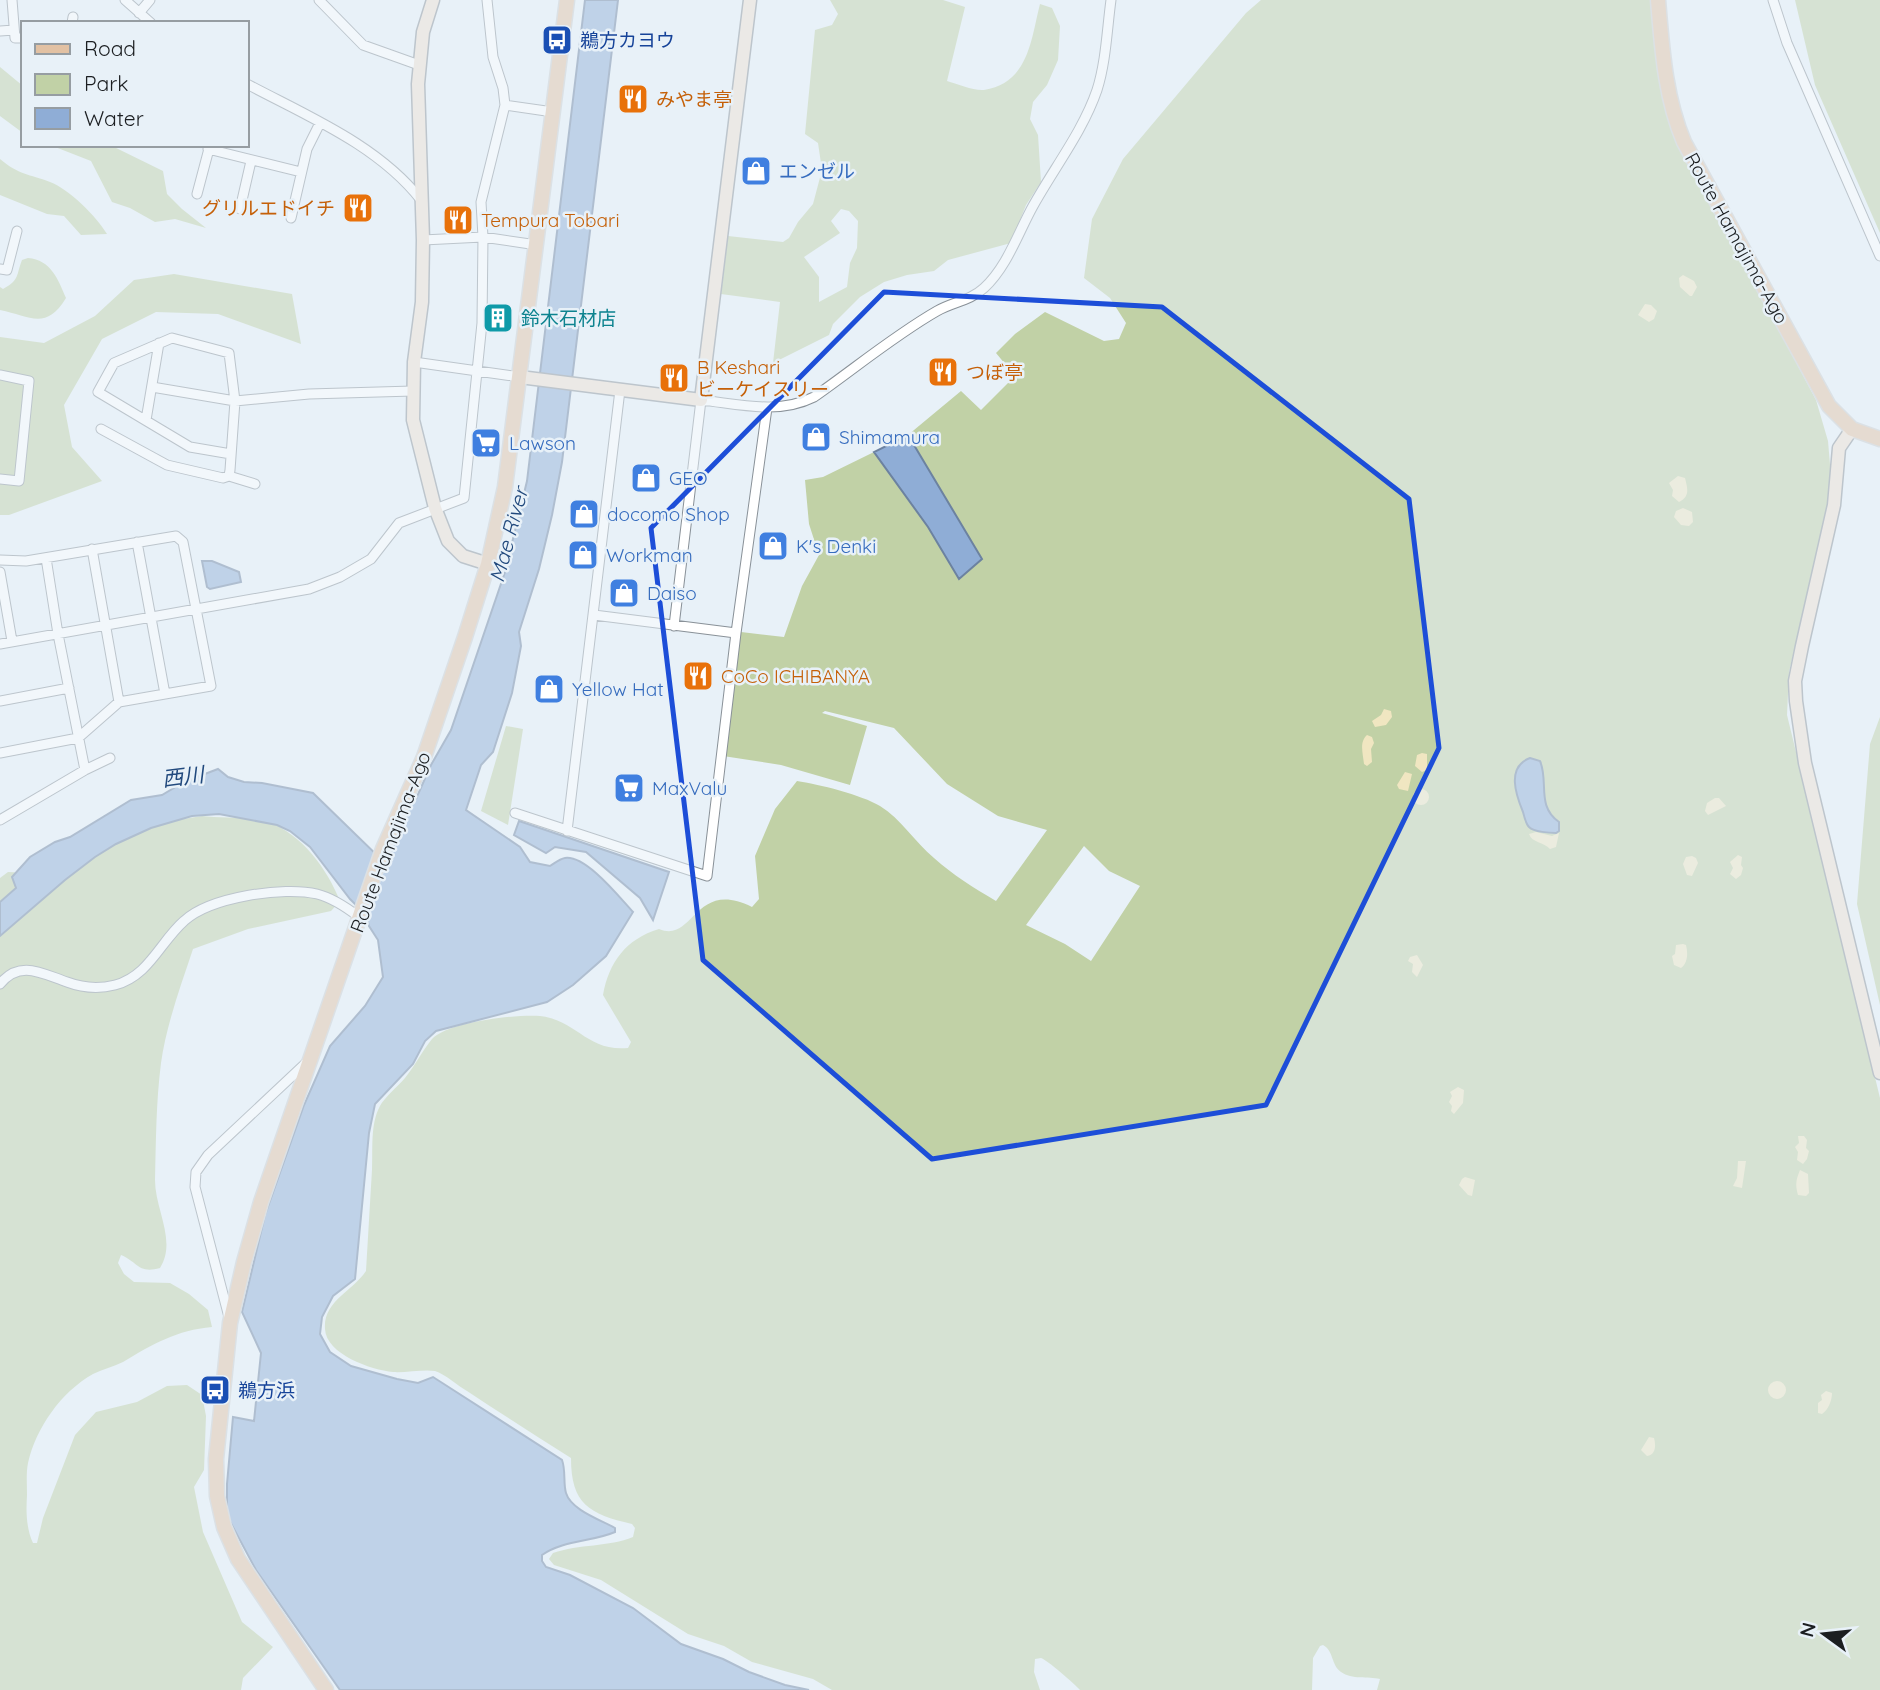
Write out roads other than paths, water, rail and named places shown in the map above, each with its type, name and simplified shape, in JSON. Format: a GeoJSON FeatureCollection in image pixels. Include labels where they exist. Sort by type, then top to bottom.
{"type":"FeatureCollection","features":[{"type":"Feature","properties":{"kind":"main road","name":"Route Hamajima-Ago"},"geometry":{"type":"LineString","coordinates":[[326,1690],[249,1578],[224,1527],[217,1496],[216,1459],[230,1323],[261,1202],[383,849],[424,757],[488,564],[525,378],[537,245],[568,0]]}},
{"type":"Feature","properties":{"kind":"main road","name":"Route Hamajima-Ago"},"geometry":{"type":"LineString","coordinates":[[1658,0],[1667,84],[1684,142],[1829,406],[1852,429],[1880,439]]}},
{"type":"Feature","properties":{"kind":"street"},"geometry":{"type":"LineString","coordinates":[[12,0],[15,38],[21,38]]}},
{"type":"Feature","properties":{"kind":"street"},"geometry":{"type":"LineString","coordinates":[[125,0],[149,21]]}},
{"type":"Feature","properties":{"kind":"street"},"geometry":{"type":"LineString","coordinates":[[139,13],[150,0]]}},
{"type":"Feature","properties":{"kind":"street"},"geometry":{"type":"LineString","coordinates":[[319,0],[363,45],[419,65]]}},
{"type":"Feature","properties":{"kind":"street"},"geometry":{"type":"LineString","coordinates":[[433,0],[423,32],[419,65],[417,111],[422,201],[422,302],[414,362],[413,420],[435,508],[447,541],[456,552],[488,564]]}},
{"type":"Feature","properties":{"kind":"street"},"geometry":{"type":"LineString","coordinates":[[0,644],[300,591],[340,577],[370,559],[399,523],[464,498],[482,323],[484,237],[481,202],[505,106],[503,88],[493,57],[487,0]]}},
{"type":"Feature","properties":{"kind":"street"},"geometry":{"type":"LineString","coordinates":[[674,626],[750,0]]}},
{"type":"Feature","properties":{"kind":"street"},"geometry":{"type":"LineString","coordinates":[[414,362],[767,408],[792,406],[814,397],[939,309],[969,299],[995,276],[1056,165],[1089,113],[1098,86],[1111,0]]}},
{"type":"Feature","properties":{"kind":"street"},"geometry":{"type":"LineString","coordinates":[[1773,0],[1787,43],[1880,256]]}},
{"type":"Feature","properties":{"kind":"street"},"geometry":{"type":"LineString","coordinates":[[0,31],[14,30]]}},
{"type":"Feature","properties":{"kind":"street"},"geometry":{"type":"LineString","coordinates":[[248,85],[320,123],[389,165],[422,201]]}},
{"type":"Feature","properties":{"kind":"street"},"geometry":{"type":"LineString","coordinates":[[505,106],[554,112]]}},
{"type":"Feature","properties":{"kind":"street"},"geometry":{"type":"LineString","coordinates":[[291,218],[307,149],[320,123]]}},
{"type":"Feature","properties":{"kind":"street"},"geometry":{"type":"LineString","coordinates":[[197,194],[209,147],[251,161],[301,172]]}},
{"type":"Feature","properties":{"kind":"street"},"geometry":{"type":"LineString","coordinates":[[240,209],[251,161]]}},
{"type":"Feature","properties":{"kind":"street"},"geometry":{"type":"LineString","coordinates":[[0,269],[7,270],[17,231]]}},
{"type":"Feature","properties":{"kind":"street"},"geometry":{"type":"LineString","coordinates":[[423,240],[484,237],[537,245]]}},
{"type":"Feature","properties":{"kind":"street"},"geometry":{"type":"LineString","coordinates":[[229,476],[231,454],[235,401],[229,353],[172,338],[114,363],[98,392],[191,447],[231,454]]}},
{"type":"Feature","properties":{"kind":"street"},"geometry":{"type":"LineString","coordinates":[[146,420],[159,343]]}},
{"type":"Feature","properties":{"kind":"street"},"geometry":{"type":"LineString","coordinates":[[0,375],[29,381],[19,481],[0,478]]}},
{"type":"Feature","properties":{"kind":"street"},"geometry":{"type":"LineString","coordinates":[[152,387],[235,401],[309,394],[413,391]]}},
{"type":"Feature","properties":{"kind":"street"},"geometry":{"type":"LineString","coordinates":[[567,831],[620,390]]}},
{"type":"Feature","properties":{"kind":"street"},"geometry":{"type":"LineString","coordinates":[[515,813],[707,876],[736,633],[767,408]]}},
{"type":"Feature","properties":{"kind":"street"},"geometry":{"type":"LineString","coordinates":[[101,429],[167,465],[223,478],[229,476],[255,484]]}},
{"type":"Feature","properties":{"kind":"street"},"geometry":{"type":"LineString","coordinates":[[1852,429],[1839,448],[1834,505],[1795,681],[1805,763],[1880,1073]]}},
{"type":"Feature","properties":{"kind":"street"},"geometry":{"type":"LineString","coordinates":[[0,560],[26,561],[176,536],[183,542],[211,686],[119,702],[78,738],[0,753]]}},
{"type":"Feature","properties":{"kind":"street"},"geometry":{"type":"LineString","coordinates":[[137,542],[165,694]]}},
{"type":"Feature","properties":{"kind":"street"},"geometry":{"type":"LineString","coordinates":[[92,549],[119,702]]}},
{"type":"Feature","properties":{"kind":"street"},"geometry":{"type":"LineString","coordinates":[[46,558],[85,771]]}},
{"type":"Feature","properties":{"kind":"street"},"geometry":{"type":"LineString","coordinates":[[0,572],[12,641]]}},
{"type":"Feature","properties":{"kind":"street"},"geometry":{"type":"LineString","coordinates":[[594,615],[736,633]]}},
{"type":"Feature","properties":{"kind":"street"},"geometry":{"type":"LineString","coordinates":[[0,701],[69,688]]}},
{"type":"Feature","properties":{"kind":"street"},"geometry":{"type":"LineString","coordinates":[[0,820],[110,758]]}},
{"type":"Feature","properties":{"kind":"street"},"geometry":{"type":"LineString","coordinates":[[0,984],[15,972],[29,969],[89,988],[118,984],[148,966],[171,934],[186,919],[218,902],[235,898],[285,892],[315,893],[360,915]]}},
{"type":"Feature","properties":{"kind":"street"},"geometry":{"type":"LineString","coordinates":[[230,1323],[195,1188],[197,1172],[208,1155],[313,1057]]}},
{"type":"Feature","properties":{"kind":"water"},"geometry":{"type":"Polygon","coordinates":[[[585,0],[618,0],[562,462],[539,569],[519,632],[521,646],[512,693],[493,752],[481,765],[466,810],[520,847],[530,862],[550,866],[565,858],[583,863],[602,878],[633,912],[606,956],[573,985],[547,1002],[436,1031],[425,1041],[413,1064],[375,1104],[369,1133],[355,1279],[333,1296],[322,1317],[320,1334],[330,1352],[351,1366],[418,1383],[433,1377],[562,1460],[565,1489],[569,1499],[580,1509],[615,1528],[615,1532],[550,1550],[542,1555],[546,1567],[570,1575],[633,1608],[681,1644],[785,1685],[809,1690],[340,1690],[256,1570],[227,1516],[227,1484],[233,1417],[254,1421],[261,1353],[242,1312],[265,1215],[304,1105],[330,1046],[365,1006],[383,977],[378,940],[366,915],[350,899],[310,847],[290,831],[277,825],[219,814],[192,816],[151,828],[116,844],[65,880],[0,936],[0,902],[16,888],[12,877],[30,857],[55,842],[70,837],[131,800],[162,795],[184,782],[218,769],[228,777],[244,782],[313,793],[387,865],[406,809],[416,799],[451,730],[505,572],[527,481],[585,0]]]}},
{"type":"Feature","properties":{"kind":"water"},"geometry":{"type":"Polygon","coordinates":[[[908,435],[982,559],[959,579],[928,527],[874,452],[908,435]]]}},
{"type":"Feature","properties":{"kind":"water"},"geometry":{"type":"Polygon","coordinates":[[[202,561],[212,561],[239,572],[241,582],[210,589],[207,587],[202,561]]]}},
{"type":"Feature","properties":{"kind":"water"},"geometry":{"type":"Polygon","coordinates":[[[1530,758],[1540,761],[1545,801],[1552,816],[1559,822],[1559,831],[1556,833],[1534,830],[1525,820],[1516,790],[1515,775],[1523,762],[1530,758]]]}},
{"type":"Feature","properties":{"kind":"water"},"geometry":{"type":"Polygon","coordinates":[[[519,821],[669,872],[653,920],[640,898],[586,852],[555,847],[546,853],[514,835],[519,821]]]}},
{"type":"Feature","properties":{"kind":"place","name":"鵜方カヨウ"},"geometry":{"type":"Point","coordinates":[557,40]}},
{"type":"Feature","properties":{"kind":"place","name":"みやま亭"},"geometry":{"type":"Point","coordinates":[633,99]}},
{"type":"Feature","properties":{"kind":"place","name":"エンゼル"},"geometry":{"type":"Point","coordinates":[756,171]}},
{"type":"Feature","properties":{"kind":"place","name":"グリルエドイチ"},"geometry":{"type":"Point","coordinates":[358,208]}},
{"type":"Feature","properties":{"kind":"place","name":"Tempura Tobari"},"geometry":{"type":"Point","coordinates":[458,220]}},
{"type":"Feature","properties":{"kind":"place","name":"鈴木石材店"},"geometry":{"type":"Point","coordinates":[498,318]}},
{"type":"Feature","properties":{"kind":"place","name":"つぼ亭"},"geometry":{"type":"Point","coordinates":[943,372]}},
{"type":"Feature","properties":{"kind":"place","name":"B Keshari ビーケイスリー"},"geometry":{"type":"Point","coordinates":[674,378]}},
{"type":"Feature","properties":{"kind":"place","name":"Shimamura"},"geometry":{"type":"Point","coordinates":[816,437]}},
{"type":"Feature","properties":{"kind":"place","name":"Lawson"},"geometry":{"type":"Point","coordinates":[486,443]}},
{"type":"Feature","properties":{"kind":"place","name":"GEO"},"geometry":{"type":"Point","coordinates":[646,478]}},
{"type":"Feature","properties":{"kind":"place","name":"docomo Shop"},"geometry":{"type":"Point","coordinates":[584,514]}},
{"type":"Feature","properties":{"kind":"place","name":"K's Denki"},"geometry":{"type":"Point","coordinates":[773,546]}},
{"type":"Feature","properties":{"kind":"place","name":"Workman"},"geometry":{"type":"Point","coordinates":[583,555]}},
{"type":"Feature","properties":{"kind":"place","name":"Daiso"},"geometry":{"type":"Point","coordinates":[624,593]}},
{"type":"Feature","properties":{"kind":"place","name":"CoCo ICHIBANYA"},"geometry":{"type":"Point","coordinates":[698,676]}},
{"type":"Feature","properties":{"kind":"place","name":"Yellow Hat"},"geometry":{"type":"Point","coordinates":[549,689]}},
{"type":"Feature","properties":{"kind":"place","name":"MaxValu"},"geometry":{"type":"Point","coordinates":[629,788]}},
{"type":"Feature","properties":{"kind":"place","name":"鵜方浜"},"geometry":{"type":"Point","coordinates":[215,1390]}},
{"type":"Feature","properties":{"kind":"water label","name":"Mae River"},"geometry":{"type":"Point","coordinates":[509,535]}},
{"type":"Feature","properties":{"kind":"water label","name":"西川"},"geometry":{"type":"Point","coordinates":[183,777]}}]}
